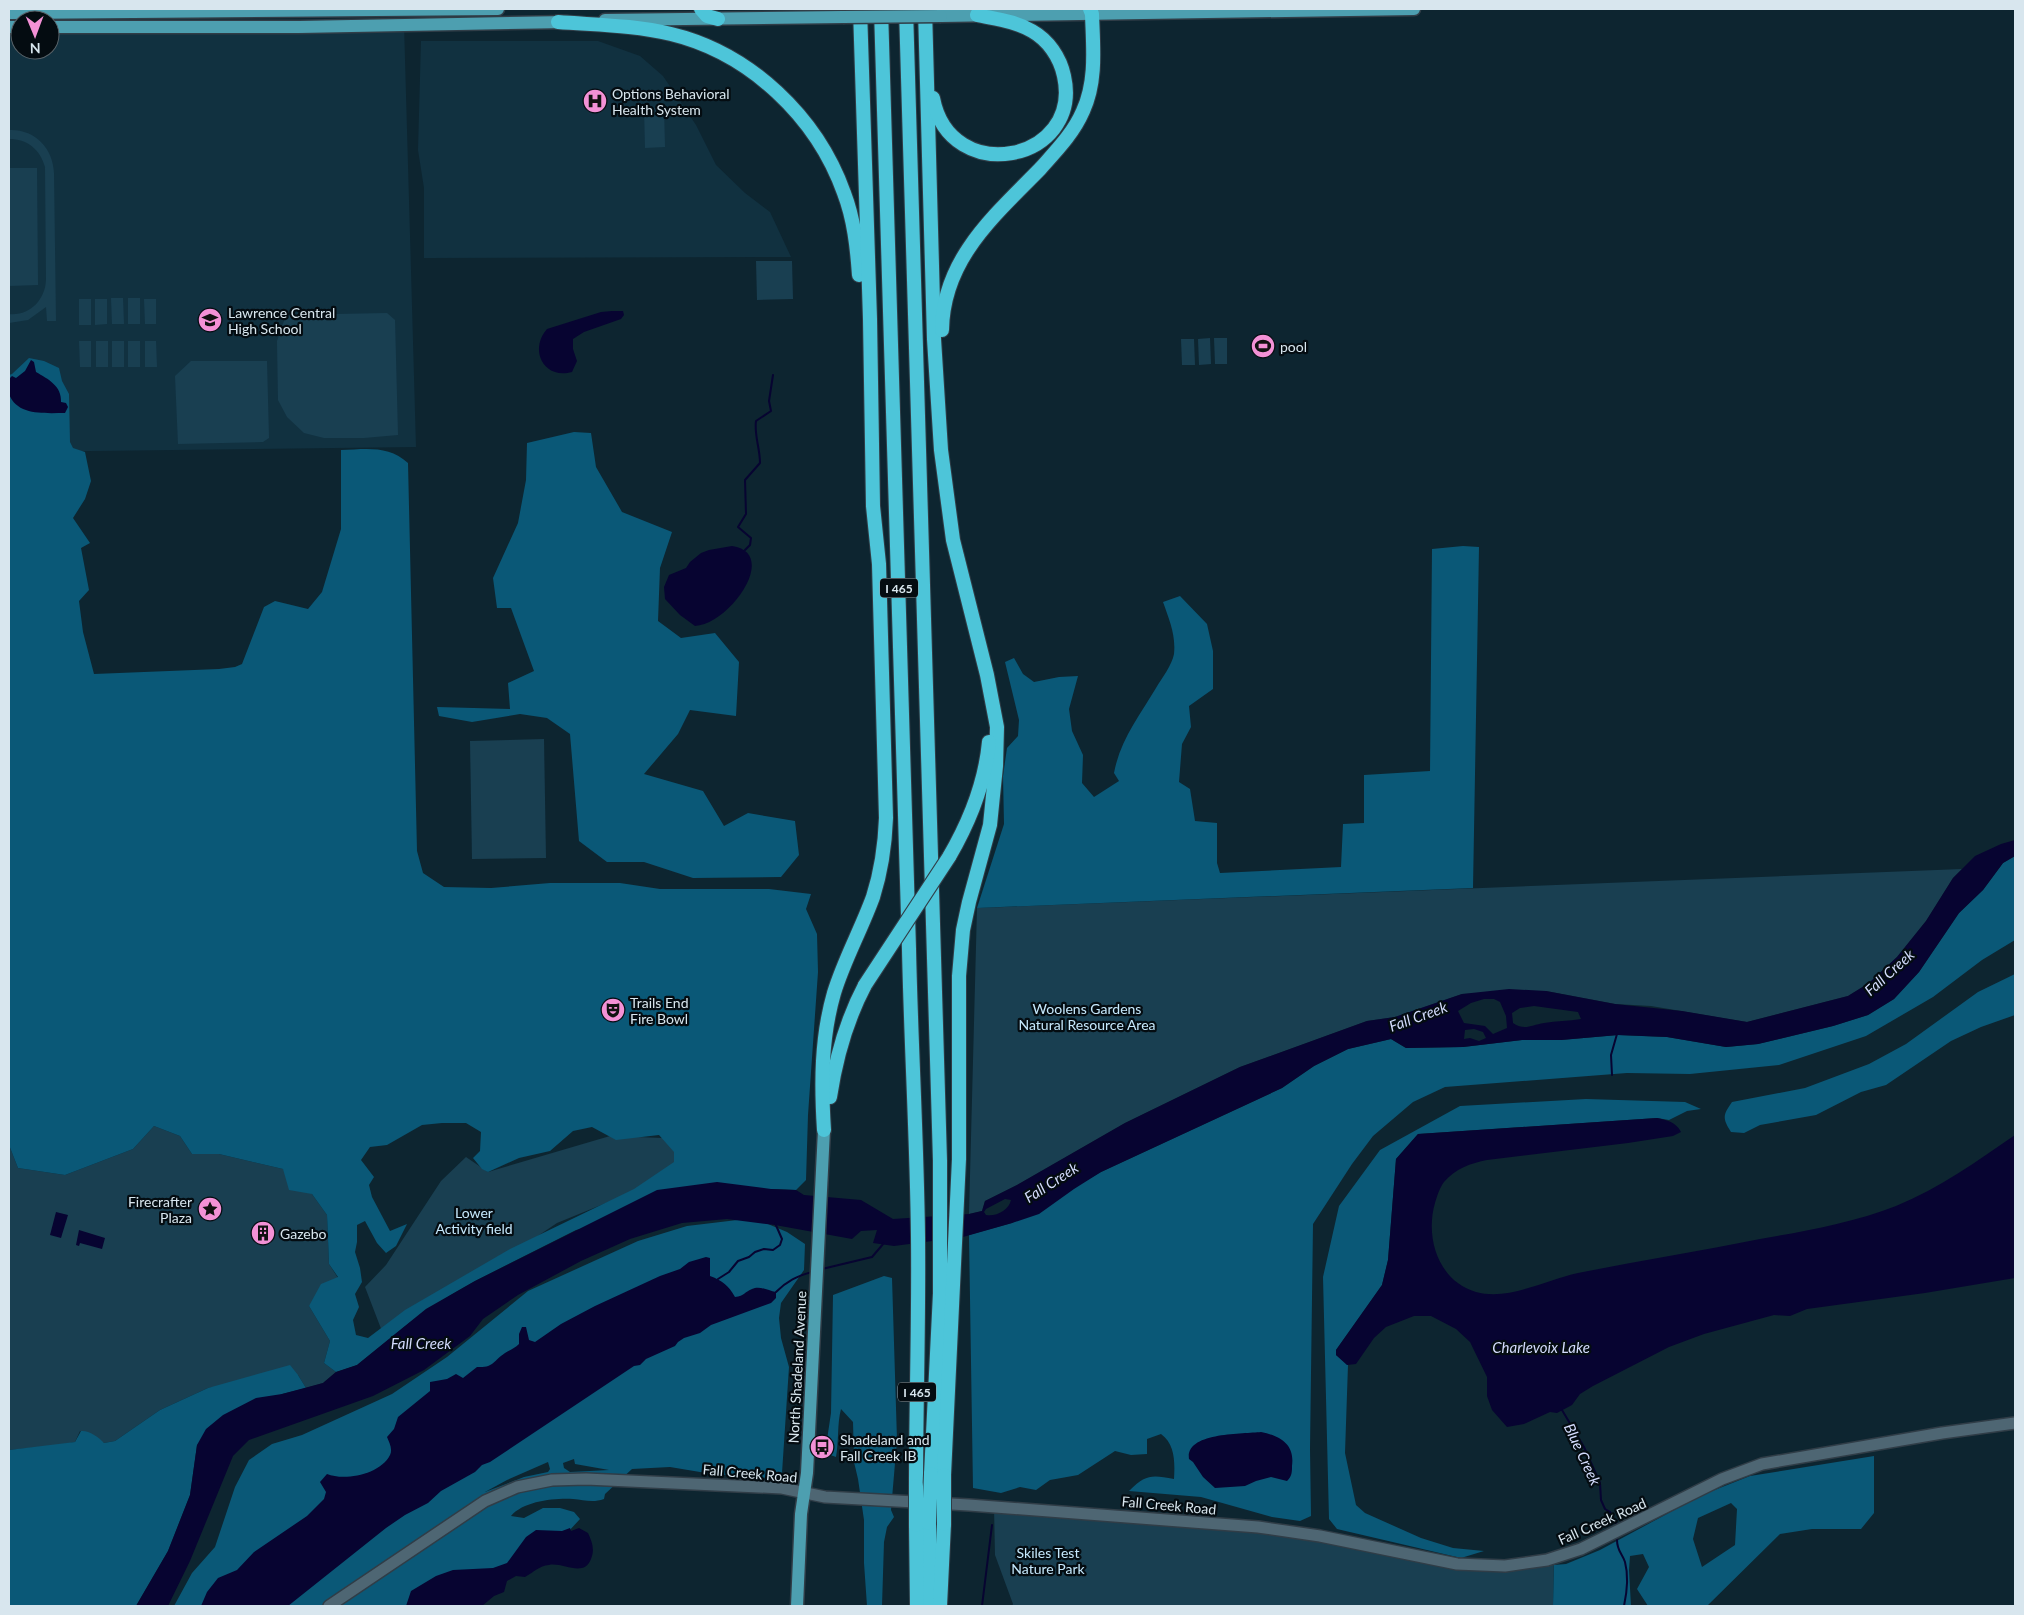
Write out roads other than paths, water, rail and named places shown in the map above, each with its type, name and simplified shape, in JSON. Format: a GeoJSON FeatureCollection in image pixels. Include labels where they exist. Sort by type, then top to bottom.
{"type":"FeatureCollection","features":[{"type":"Feature","properties":{"kind":"highway"},"geometry":{"type":"LineString","coordinates":[[701,9],[707,16],[718,18]]}},
{"type":"Feature","properties":{"kind":"highway"},"geometry":{"type":"LineString","coordinates":[[824,1130],[822,1095],[826,1030],[835,991],[868,909],[880,870],[886,818],[879,564],[873,506],[870,319],[860,9]]}},
{"type":"Feature","properties":{"kind":"highway","name":"I 465"},"geometry":{"type":"LineString","coordinates":[[882,9],[911,1052],[916,1166],[919,1297],[916,1486],[922,1524],[930,1606]]}},
{"type":"Feature","properties":{"kind":"highway","name":"I 465"},"geometry":{"type":"LineString","coordinates":[[906,9],[940,1189],[947,1292],[938,1475],[922,1524],[918,1606]]}},
{"type":"Feature","properties":{"kind":"highway"},"geometry":{"type":"LineString","coordinates":[[925,9],[934,330],[941,450],[953,540],[992,701],[996,727],[996,766],[990,825],[968,902],[960,961],[959,1159],[947,1292],[951,1338],[938,1475],[944,1524],[940,1606]]}},
{"type":"Feature","properties":{"kind":"highway"},"geometry":{"type":"LineString","coordinates":[[939,396],[942,318],[952,277],[964,253],[978,235],[1053,155],[1077,123],[1084,109],[1092,76],[1091,11]]}},
{"type":"Feature","properties":{"kind":"highway"},"geometry":{"type":"LineString","coordinates":[[927,67],[938,118],[950,134],[963,145],[980,152],[1003,155],[1025,150],[1047,136],[1058,121],[1065,103],[1065,79],[1058,58],[1042,38],[1026,28],[977,15]]}},
{"type":"Feature","properties":{"kind":"highway"},"geometry":{"type":"LineString","coordinates":[[558,22],[634,28],[671,34],[690,40],[713,49],[749,70],[768,84],[798,114],[827,156],[840,183],[848,206],[857,247],[862,319],[870,372]]}},
{"type":"Feature","properties":{"kind":"highway"},"geometry":{"type":"LineString","coordinates":[[824,1130],[840,1048],[848,1020],[865,985],[949,857],[965,829],[981,788],[988,752],[992,701]]}},
{"type":"Feature","properties":{"kind":"main road"},"geometry":{"type":"LineString","coordinates":[[9,13],[498,9]]}},
{"type":"Feature","properties":{"kind":"main road"},"geometry":{"type":"LineString","coordinates":[[60,27],[299,27],[718,18],[941,16],[1091,11],[1414,9]]}},
{"type":"Feature","properties":{"kind":"main road","name":"North Shadeland Avenue"},"geometry":{"type":"LineString","coordinates":[[797,1606],[800,1514],[804,1493],[824,1130]]}},
{"type":"Feature","properties":{"kind":"main road","name":"Fall Creek Road"},"geometry":{"type":"LineString","coordinates":[[329,1606],[468,1511],[499,1494],[529,1484],[558,1479],[782,1488],[824,1497],[977,1505],[1288,1530],[1457,1564],[1505,1566],[1548,1560],[1581,1549],[1722,1479],[1757,1465],[1942,1433],[2015,1423]]}},
{"type":"Feature","properties":{"kind":"water"},"geometry":{"type":"Polygon","coordinates":[[[623,311],[624,315],[621,319],[584,332],[573,339],[573,349],[577,361],[572,372],[562,373],[553,371],[542,361],[539,354],[539,345],[547,329],[601,312],[623,311]]]}},
{"type":"Feature","properties":{"kind":"water","name":"pool"},"geometry":{"type":"Polygon","coordinates":[[[1257,336],[1263,337],[1272,343],[1273,350],[1257,357],[1252,349],[1257,336]]]}},
{"type":"Feature","properties":{"kind":"water"},"geometry":{"type":"Polygon","coordinates":[[[31,360],[34,362],[36,372],[57,387],[61,396],[61,402],[66,403],[68,407],[65,413],[32,412],[18,406],[13,401],[9,394],[9,379],[12,376],[16,378],[25,371],[31,360]]]}},
{"type":"Feature","properties":{"kind":"water"},"geometry":{"type":"Polygon","coordinates":[[[732,546],[746,551],[751,561],[751,574],[745,588],[735,602],[722,614],[709,622],[695,626],[680,615],[665,599],[664,587],[669,575],[686,568],[701,553],[732,546]]]}},
{"type":"Feature","properties":{"kind":"water","name":"Fall Creek"},"geometry":{"type":"Polygon","coordinates":[[[2015,840],[2015,856],[2003,863],[1983,890],[1959,913],[1919,972],[1894,999],[1868,1015],[1833,1026],[1758,1044],[1726,1047],[1667,1037],[1618,1035],[1561,1040],[1522,1040],[1463,1047],[1406,1048],[1391,1039],[1348,1049],[1314,1066],[1282,1088],[1101,1172],[1039,1214],[963,1237],[894,1246],[873,1243],[877,1230],[861,1231],[852,1239],[775,1225],[727,1219],[682,1223],[630,1239],[581,1261],[518,1295],[483,1319],[470,1336],[424,1370],[373,1396],[249,1440],[233,1456],[190,1561],[168,1606],[136,1606],[168,1551],[190,1495],[197,1445],[206,1429],[223,1415],[256,1398],[282,1394],[323,1383],[336,1372],[357,1365],[426,1309],[475,1281],[657,1190],[717,1182],[771,1189],[796,1190],[804,1195],[861,1200],[893,1219],[969,1214],[982,1211],[985,1201],[1017,1185],[1125,1123],[1240,1067],[1367,1021],[1395,1017],[1462,994],[1509,989],[1546,991],[1615,1004],[1682,1011],[1747,1022],[1848,996],[1869,983],[1897,957],[1926,921],[1953,878],[1975,856],[2015,840]],[[1484,999],[1471,1003],[1458,1011],[1464,1023],[1485,1026],[1493,1034],[1507,1028],[1506,1016],[1500,1002],[1494,999],[1484,999]],[[1534,1006],[1520,1008],[1512,1013],[1513,1023],[1521,1027],[1581,1019],[1578,1012],[1534,1006]],[[1474,1029],[1465,1030],[1464,1039],[1470,1038],[1479,1041],[1486,1038],[1483,1032],[1474,1029]],[[1005,1199],[984,1212],[986,1215],[998,1214],[1008,1207],[1011,1200],[1005,1199]]]}},
{"type":"Feature","properties":{"kind":"water","name":"Charlevoix Lake"},"geometry":{"type":"Polygon","coordinates":[[[1657,1118],[1674,1124],[1681,1132],[1673,1136],[1628,1143],[1487,1160],[1458,1170],[1444,1182],[1440,1189],[1432,1216],[1434,1243],[1444,1268],[1452,1278],[1476,1292],[1501,1294],[1578,1273],[1829,1226],[1879,1212],[1912,1199],[1958,1174],[2015,1135],[2015,1278],[1925,1293],[1807,1309],[1790,1316],[1774,1315],[1704,1334],[1669,1347],[1593,1386],[1580,1394],[1572,1405],[1557,1413],[1550,1412],[1524,1424],[1507,1427],[1492,1410],[1487,1396],[1487,1377],[1470,1342],[1456,1329],[1431,1316],[1414,1316],[1386,1327],[1374,1338],[1356,1364],[1347,1365],[1336,1355],[1336,1350],[1382,1285],[1388,1260],[1396,1159],[1418,1134],[1657,1118]]]}},
{"type":"Feature","properties":{"kind":"water"},"geometry":{"type":"Polygon","coordinates":[[[56,1212],[68,1215],[61,1238],[50,1235],[56,1212]]]}},
{"type":"Feature","properties":{"kind":"water"},"geometry":{"type":"Polygon","coordinates":[[[79,1230],[105,1238],[102,1249],[80,1243],[79,1246],[76,1245],[79,1230]]]}},
{"type":"Feature","properties":{"kind":"water"},"geometry":{"type":"Polygon","coordinates":[[[706,1257],[710,1258],[710,1276],[725,1284],[735,1297],[758,1288],[776,1292],[776,1298],[771,1303],[711,1325],[700,1333],[684,1338],[675,1346],[646,1359],[640,1365],[634,1366],[490,1462],[482,1465],[475,1472],[441,1491],[428,1503],[386,1528],[288,1606],[201,1606],[207,1592],[218,1578],[237,1570],[254,1552],[307,1516],[324,1499],[326,1492],[320,1482],[327,1474],[343,1477],[361,1475],[370,1472],[385,1462],[391,1450],[387,1437],[394,1429],[398,1417],[430,1391],[430,1382],[447,1379],[456,1374],[463,1378],[477,1367],[490,1365],[519,1344],[519,1334],[522,1327],[526,1327],[529,1340],[535,1342],[561,1324],[595,1306],[660,1276],[680,1269],[689,1262],[706,1257]]]}},
{"type":"Feature","properties":{"kind":"water"},"geometry":{"type":"Polygon","coordinates":[[[1261,1432],[1280,1439],[1289,1447],[1292,1458],[1292,1470],[1291,1476],[1287,1481],[1271,1477],[1245,1486],[1215,1488],[1203,1477],[1189,1459],[1190,1450],[1205,1439],[1229,1434],[1261,1432]]]}},
{"type":"Feature","properties":{"kind":"water"},"geometry":{"type":"Polygon","coordinates":[[[570,1528],[571,1531],[579,1528],[588,1533],[591,1539],[593,1549],[591,1559],[588,1565],[583,1568],[549,1565],[539,1568],[525,1577],[516,1576],[507,1581],[504,1592],[494,1596],[482,1606],[406,1606],[411,1591],[436,1576],[453,1570],[493,1568],[507,1563],[526,1537],[536,1530],[562,1531],[570,1528]]]}},
{"type":"Feature","properties":{"kind":"waterway"},"geometry":{"type":"LineString","coordinates":[[745,550],[750,545],[751,538],[738,527],[746,514],[745,480],[760,463],[756,421],[771,411],[769,401],[773,375]]}},
{"type":"Feature","properties":{"kind":"waterway","name":"Blue Creek"},"geometry":{"type":"LineString","coordinates":[[1612,1075],[1611,1055],[1617,1034]]}},
{"type":"Feature","properties":{"kind":"waterway"},"geometry":{"type":"LineString","coordinates":[[718,1279],[729,1272],[738,1261],[749,1257],[755,1252],[764,1249],[773,1250],[780,1245],[782,1239],[775,1223]]}},
{"type":"Feature","properties":{"kind":"waterway"},"geometry":{"type":"LineString","coordinates":[[822,1269],[872,1257],[884,1243]]}},
{"type":"Feature","properties":{"kind":"waterway"},"geometry":{"type":"LineString","coordinates":[[776,1292],[793,1279],[812,1272]]}},
{"type":"Feature","properties":{"kind":"waterway","name":"Blue Creek"},"geometry":{"type":"LineString","coordinates":[[1562,1410],[1584,1447],[1600,1483],[1601,1500],[1605,1509],[1610,1512],[1616,1523]]}},
{"type":"Feature","properties":{"kind":"waterway"},"geometry":{"type":"LineString","coordinates":[[982,1606],[992,1525]]}},
{"type":"Feature","properties":{"kind":"waterway","name":"Blue Creek"},"geometry":{"type":"LineString","coordinates":[[1617,1540],[1627,1573],[1627,1590],[1624,1606]]}},
{"type":"Feature","properties":{"kind":"place","name":"Options Behavioral Health System"},"geometry":{"type":"Point","coordinates":[595,101]}},
{"type":"Feature","properties":{"kind":"place","name":"Lawrence Central High School"},"geometry":{"type":"Point","coordinates":[210,320]}},
{"type":"Feature","properties":{"kind":"place","name":"pool"},"geometry":{"type":"Point","coordinates":[1263,346]}},
{"type":"Feature","properties":{"kind":"place","name":"Trails End Fire Bowl"},"geometry":{"type":"Point","coordinates":[613,1010]}},
{"type":"Feature","properties":{"kind":"place","name":"Firecrafter Plaza"},"geometry":{"type":"Point","coordinates":[210,1209]}},
{"type":"Feature","properties":{"kind":"place","name":"Gazebo"},"geometry":{"type":"Point","coordinates":[263,1233]}},
{"type":"Feature","properties":{"kind":"place","name":"Shadeland and Fall Creek IB"},"geometry":{"type":"Point","coordinates":[822,1447]}},
{"type":"Feature","properties":{"kind":"park label","name":"Woolens Gardens Natural Resource Area"},"geometry":{"type":"Point","coordinates":[1087,1016]}},
{"type":"Feature","properties":{"kind":"park label","name":"Lower Activity field"},"geometry":{"type":"Point","coordinates":[474,1220]}},
{"type":"Feature","properties":{"kind":"park label","name":"Skiles Test Nature Park"},"geometry":{"type":"Point","coordinates":[1048,1560]}}]}
